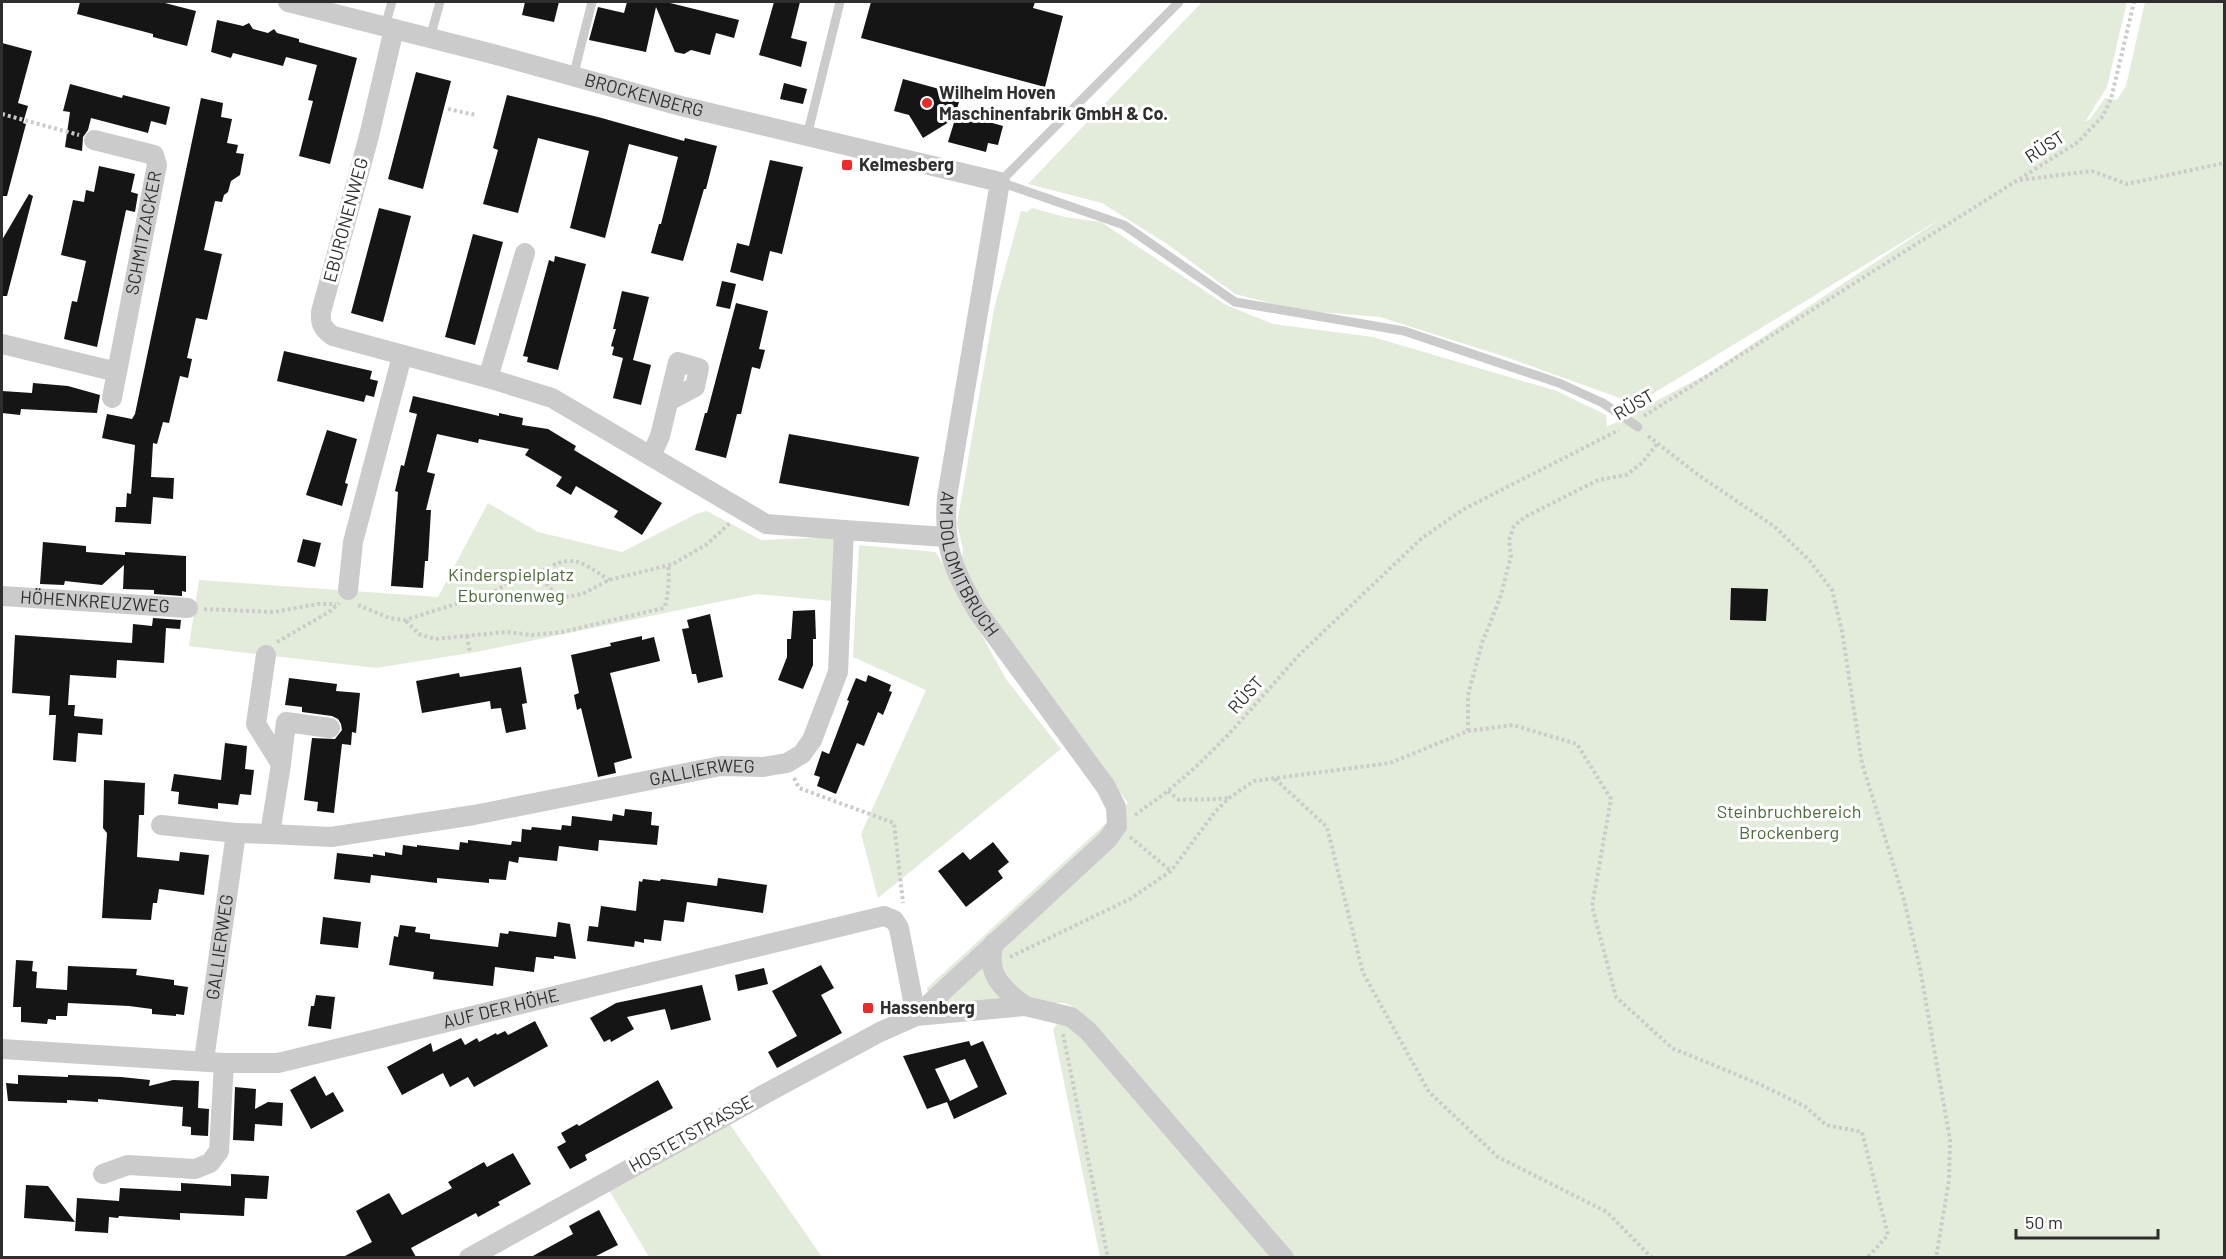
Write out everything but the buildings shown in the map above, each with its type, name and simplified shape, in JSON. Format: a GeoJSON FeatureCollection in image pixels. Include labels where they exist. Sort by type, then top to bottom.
{"type":"FeatureCollection","features":[{"type":"Feature","properties":{"kind":"street","name":"BROCKENBERG"},"geometry":{"type":"LineString","coordinates":[[288,2],[310,4],[681,106],[1000,182]]}},
{"type":"Feature","properties":{"kind":"street","name":"EBURONENWEG"},"geometry":{"type":"LineString","coordinates":[[390,27],[369,136],[321,312],[320,321],[324,329],[333,336],[488,378],[552,398],[766,524],[844,530]]}},
{"type":"Feature","properties":{"kind":"street","name":"SCHMITZACKER"},"geometry":{"type":"LineString","coordinates":[[94,140],[154,155],[157,165],[112,398]]}},
{"type":"Feature","properties":{"kind":"street","name":"AM DOLOMITBRUCH"},"geometry":{"type":"LineString","coordinates":[[1000,182],[947,498],[946,537],[962,586],[978,612],[1106,787],[1116,807],[1117,826]]}},
{"type":"Feature","properties":{"kind":"street"},"geometry":{"type":"LineString","coordinates":[[488,378],[525,253]]}},
{"type":"Feature","properties":{"kind":"street"},"geometry":{"type":"LineString","coordinates":[[2,344],[117,372]]}},
{"type":"Feature","properties":{"kind":"street"},"geometry":{"type":"LineString","coordinates":[[346,599],[353,542],[402,356]]}},
{"type":"Feature","properties":{"kind":"street"},"geometry":{"type":"LineString","coordinates":[[651,456],[660,436],[669,401]]}},
{"type":"Feature","properties":{"kind":"street"},"geometry":{"type":"LineString","coordinates":[[788,763],[802,753],[812,740],[838,672],[844,530],[946,537]]}},
{"type":"Feature","properties":{"kind":"street","name":"HÖHENKREUZWEG"},"geometry":{"type":"LineString","coordinates":[[2,596],[188,608]]}},
{"type":"Feature","properties":{"kind":"street"},"geometry":{"type":"LineString","coordinates":[[266,655],[256,724],[281,764]]}},
{"type":"Feature","properties":{"kind":"street"},"geometry":{"type":"LineString","coordinates":[[270,834],[286,722],[330,728]]}},
{"type":"Feature","properties":{"kind":"street","name":"GALLIERWEG"},"geometry":{"type":"LineString","coordinates":[[161,825],[236,833],[331,837],[474,815],[721,766],[763,767],[788,763]]}},
{"type":"Feature","properties":{"kind":"street","name":"HOSTETSTRASSE"},"geometry":{"type":"LineString","coordinates":[[916,1016],[1108,839],[1117,826]]}},
{"type":"Feature","properties":{"kind":"street","name":"GALLIERWEG"},"geometry":{"type":"LineString","coordinates":[[204,1060],[236,833]]}},
{"type":"Feature","properties":{"kind":"street","name":"AUF DER HÖHE"},"geometry":{"type":"LineString","coordinates":[[2,1049],[224,1063],[278,1063],[866,919],[884,916],[894,920]]}},
{"type":"Feature","properties":{"kind":"street"},"geometry":{"type":"LineString","coordinates":[[894,920],[899,928],[904,948],[916,1016]]}},
{"type":"Feature","properties":{"kind":"street"},"geometry":{"type":"LineString","coordinates":[[994,943],[990,956],[991,967],[1006,992],[1025,1006],[1071,1017],[1088,1031],[1284,1257]]}},
{"type":"Feature","properties":{"kind":"street","name":"HOSTETSTRASSE"},"geometry":{"type":"LineString","coordinates":[[469,1257],[880,1032],[916,1016],[1025,1006]]}},
{"type":"Feature","properties":{"kind":"street"},"geometry":{"type":"LineString","coordinates":[[103,1174],[128,1165],[195,1169],[210,1164],[219,1151],[224,1063]]}},
{"type":"Feature","properties":{"kind":"lane"},"geometry":{"type":"LineString","coordinates":[[390,27],[392,2]]}},
{"type":"Feature","properties":{"kind":"lane"},"geometry":{"type":"LineString","coordinates":[[430,38],[440,2]]}},
{"type":"Feature","properties":{"kind":"lane"},"geometry":{"type":"LineString","coordinates":[[573,77],[592,2]]}},
{"type":"Feature","properties":{"kind":"lane"},"geometry":{"type":"LineString","coordinates":[[807,136],[840,2]]}},
{"type":"Feature","properties":{"kind":"lane"},"geometry":{"type":"LineString","coordinates":[[1179,2],[1000,182],[1124,225],[1235,302],[1404,331],[1559,383],[1603,403],[1635,425]]}},
{"type":"Feature","properties":{"kind":"path","name":"RÜST"},"geometry":{"type":"LineString","coordinates":[[1117,826],[1168,791],[1229,734],[1299,655],[1422,538],[1464,509],[1635,425],[2078,142],[2103,116],[2111,99],[2134,2]]}},
{"type":"Feature","properties":{"kind":"path"},"geometry":{"type":"LineString","coordinates":[[448,109],[476,115]]}},
{"type":"Feature","properties":{"kind":"path"},"geometry":{"type":"LineString","coordinates":[[2,114],[94,140]]}},
{"type":"Feature","properties":{"kind":"path"},"geometry":{"type":"LineString","coordinates":[[2019,180],[2092,171],[2127,184],[2224,163]]}},
{"type":"Feature","properties":{"kind":"path"},"geometry":{"type":"LineString","coordinates":[[1635,425],[1697,474],[1775,527],[1810,561],[1832,590],[1842,631],[1862,763],[1903,896],[1920,968],[1950,1140],[1949,1180],[1936,1257]]}},
{"type":"Feature","properties":{"kind":"path"},"geometry":{"type":"LineString","coordinates":[[1468,731],[1468,695],[1482,643],[1501,595],[1511,556],[1509,540],[1514,526],[1525,517],[1598,480],[1626,475],[1642,463],[1657,444]]}},
{"type":"Feature","properties":{"kind":"path"},"geometry":{"type":"LineString","coordinates":[[537,574],[554,592],[566,597],[582,594],[609,580],[668,566],[690,556],[725,528],[741,510]]}},
{"type":"Feature","properties":{"kind":"path"},"geometry":{"type":"LineString","coordinates":[[188,608],[274,612],[346,599],[389,618],[405,620],[494,592],[516,578],[537,574],[561,561],[572,560],[585,563],[609,580]]}},
{"type":"Feature","properties":{"kind":"path"},"geometry":{"type":"LineString","coordinates":[[405,620],[419,634],[435,639],[506,632],[532,635],[562,632],[664,608],[668,601],[666,587],[670,578],[668,566]]}},
{"type":"Feature","properties":{"kind":"path"},"geometry":{"type":"LineString","coordinates":[[266,655],[270,646],[329,612],[346,599]]}},
{"type":"Feature","properties":{"kind":"path"},"geometry":{"type":"LineString","coordinates":[[664,608],[666,614]]}},
{"type":"Feature","properties":{"kind":"path"},"geometry":{"type":"LineString","coordinates":[[467,636],[470,653]]}},
{"type":"Feature","properties":{"kind":"path"},"geometry":{"type":"LineString","coordinates":[[991,967],[1130,899],[1170,872],[1215,812],[1229,798],[1254,781],[1390,763],[1468,731],[1513,725],[1577,744],[1611,799],[1592,906],[1616,997],[1672,1048],[1757,1083],[1806,1107],[1826,1125],[1862,1132],[1888,1235],[1867,1257]]}},
{"type":"Feature","properties":{"kind":"path"},"geometry":{"type":"LineString","coordinates":[[788,763],[799,788],[894,823],[903,903],[894,920]]}},
{"type":"Feature","properties":{"kind":"path"},"geometry":{"type":"LineString","coordinates":[[1275,778],[1327,827],[1363,973],[1429,1092],[1498,1157],[1607,1212],[1652,1257]]}},
{"type":"Feature","properties":{"kind":"path"},"geometry":{"type":"LineString","coordinates":[[1168,791],[1179,800],[1202,801],[1229,798]]}},
{"type":"Feature","properties":{"kind":"path"},"geometry":{"type":"LineString","coordinates":[[1117,826],[1170,872]]}},
{"type":"Feature","properties":{"kind":"path"},"geometry":{"type":"LineString","coordinates":[[1057,1013],[1064,1037],[1108,1257]]}},
{"type":"Feature","properties":{"kind":"green space","name":"Steinbruchbereich Brockenberg"},"geometry":{"type":"Polygon","coordinates":[[[1202,2],[2127,2],[2107,87],[2085,122],[2090,119],[2105,98],[2117,100],[2126,86],[2145,2],[2224,2],[2224,1257],[1100,1257],[1053,1029],[1072,1006],[1064,1003],[930,1003],[927,988],[1128,803],[985,613],[961,563],[963,549],[957,524],[994,309],[1021,211],[1027,212],[1032,208],[1065,217],[1101,222],[1226,305],[1273,324],[1373,337],[1557,391],[1606,415],[1607,427],[1707,374],[1942,218],[1636,404],[1506,357],[1380,317],[1295,310],[1235,294],[1167,244],[1102,203],[1028,184],[1202,2]]]}},
{"type":"Feature","properties":{"kind":"green space","name":"Kinderspielplatz Eburonenweg"},"geometry":{"type":"Polygon","coordinates":[[[488,503],[538,532],[622,552],[696,514],[707,511],[761,540],[836,537],[832,601],[757,594],[476,652],[376,668],[189,646],[199,580],[438,597],[488,503]]]}},
{"type":"Feature","properties":{"kind":"green space"},"geometry":{"type":"Polygon","coordinates":[[[859,545],[936,552],[1006,679],[1061,749],[878,898],[861,834],[926,690],[853,657],[859,545]]]}},
{"type":"Feature","properties":{"kind":"green space"},"geometry":{"type":"Polygon","coordinates":[[[729,1123],[822,1257],[649,1257],[609,1190],[729,1123]]]}},
{"type":"Feature","properties":{"kind":"place","name":"Wilhelm Hoven Maschinenfabrik GmbH & Co."},"geometry":{"type":"Point","coordinates":[927,103]}},
{"type":"Feature","properties":{"kind":"place","name":"Kelmesberg"},"geometry":{"type":"Point","coordinates":[847,165]}},
{"type":"Feature","properties":{"kind":"place","name":"Hassenberg"},"geometry":{"type":"Point","coordinates":[868,1008]}}]}
